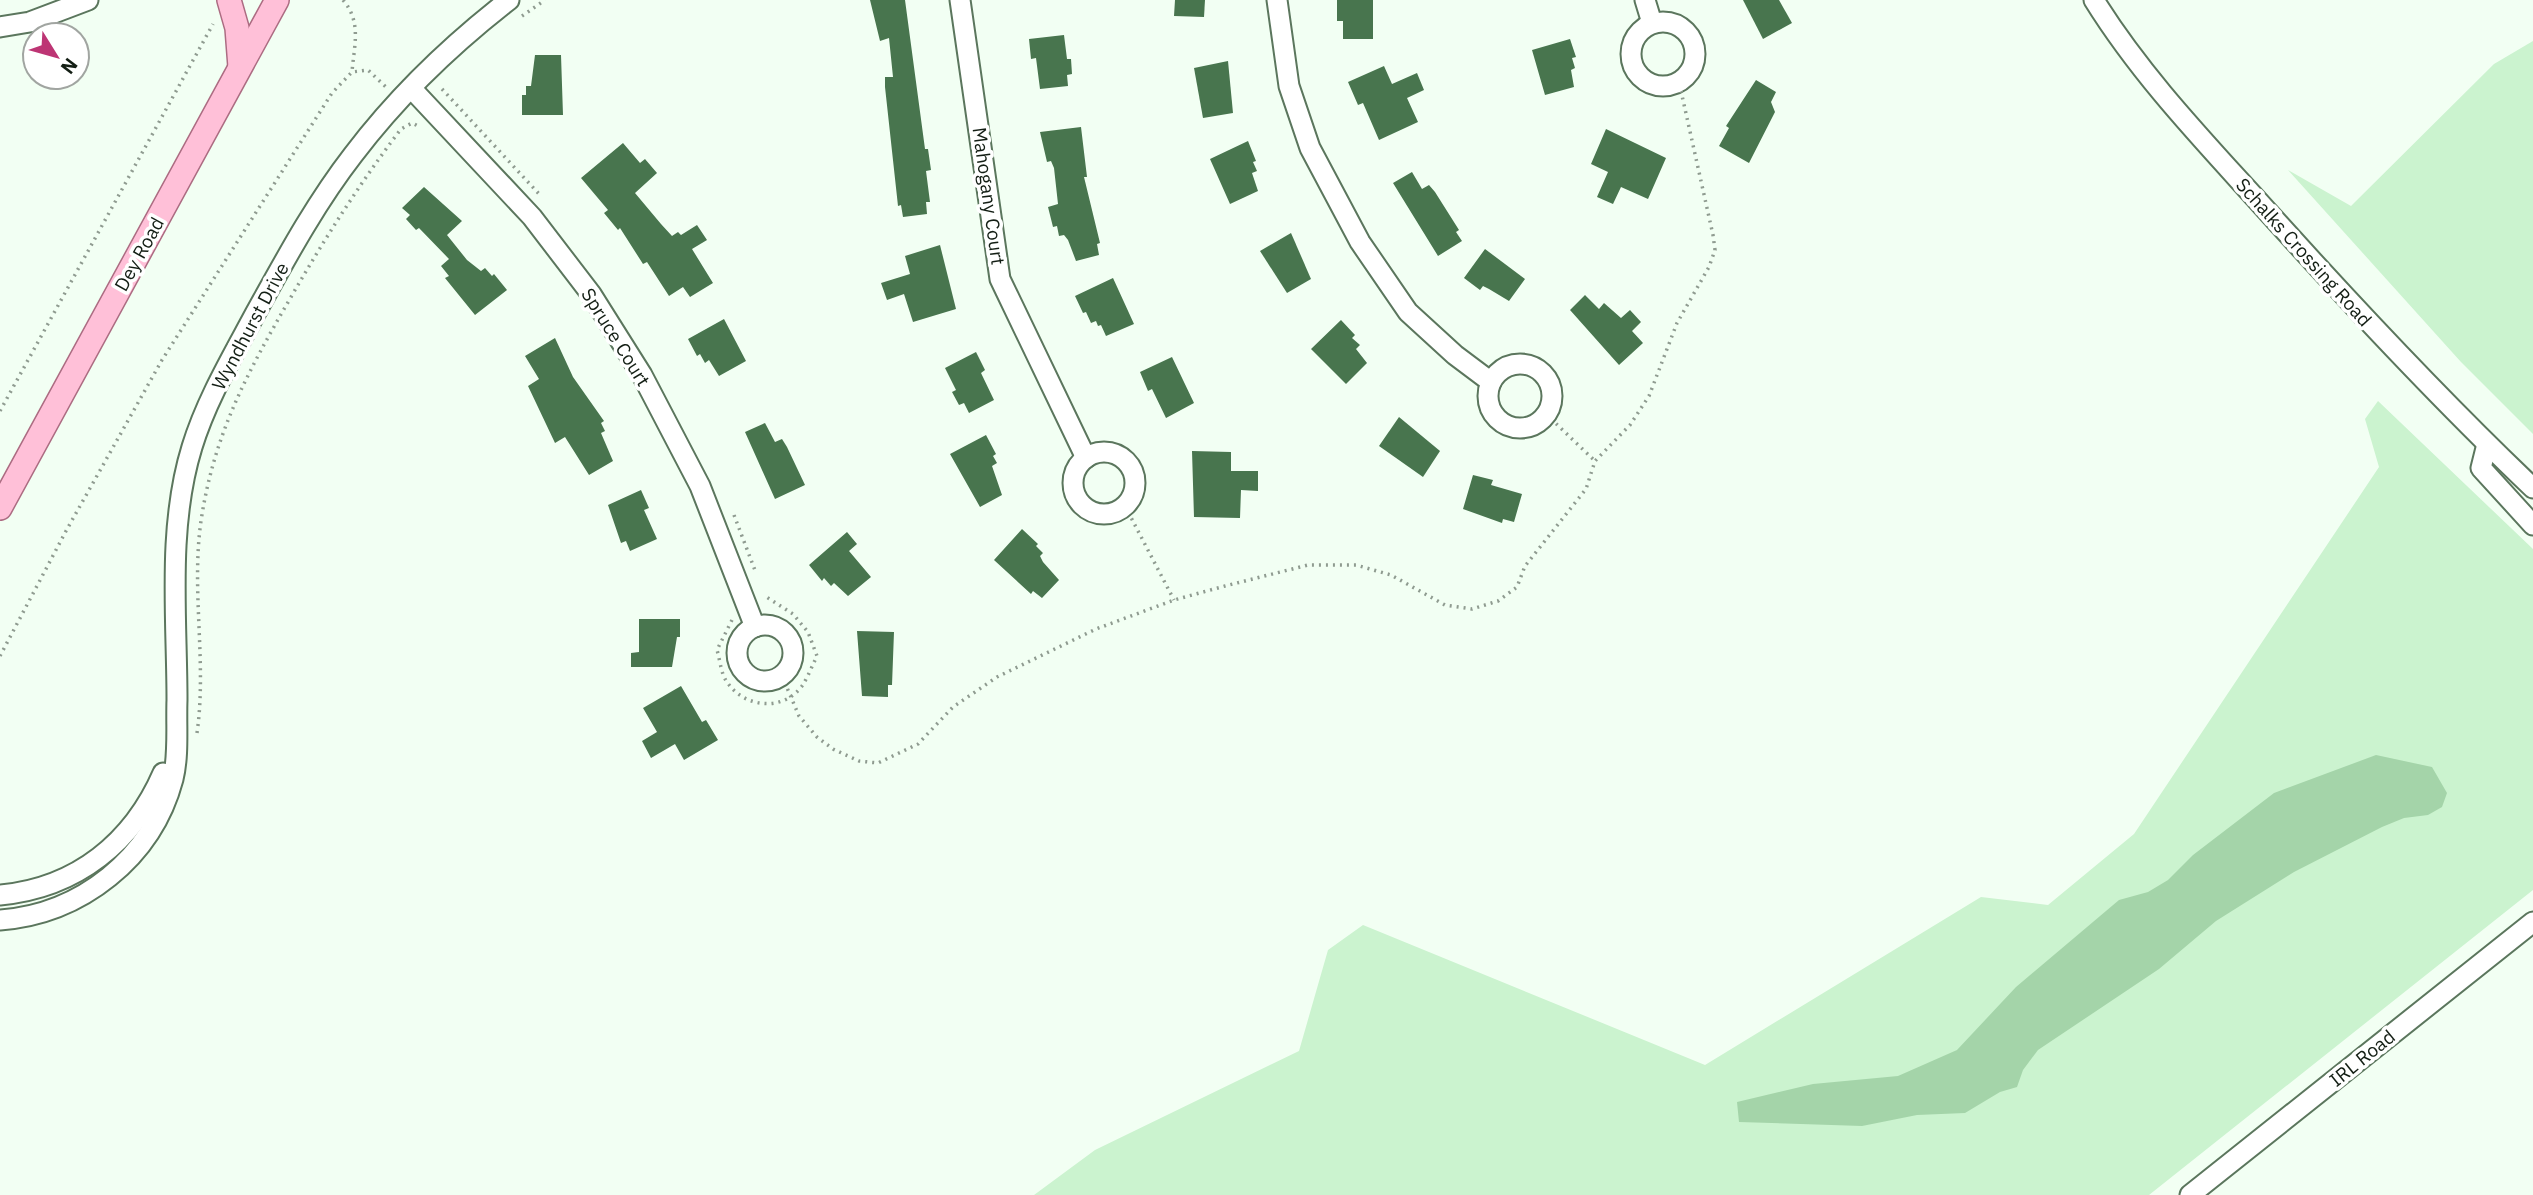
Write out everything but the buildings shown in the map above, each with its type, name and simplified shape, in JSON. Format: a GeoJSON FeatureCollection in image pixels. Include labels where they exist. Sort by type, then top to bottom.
{"type":"FeatureCollection","features":[{"type":"Feature","properties":{"kind":"main road"},"geometry":{"type":"LineString","coordinates":[[229,0],[237,28],[240,67]]}},
{"type":"Feature","properties":{"kind":"main road","name":"Dey Road"},"geometry":{"type":"LineString","coordinates":[[0,508],[277,0]]}},
{"type":"Feature","properties":{"kind":"street"},"geometry":{"type":"LineString","coordinates":[[0,27],[30,22],[88,0]]}},
{"type":"Feature","properties":{"kind":"street","name":"Wyndhurst Drive"},"geometry":{"type":"LineString","coordinates":[[0,920],[33,915],[71,901],[104,882],[129,859],[153,827],[174,778],[178,516],[192,447],[222,376],[295,242],[352,156],[411,96],[464,35],[509,0]]}},
{"type":"Feature","properties":{"kind":"street","name":"Mahogany Court"},"geometry":{"type":"LineString","coordinates":[[960,0],[1000,279],[1086,458]]}},
{"type":"Feature","properties":{"kind":"street"},"geometry":{"type":"LineString","coordinates":[[1277,0],[1289,86],[1310,148],[1360,242],[1408,312],[1455,355],[1491,382]]}},
{"type":"Feature","properties":{"kind":"street"},"geometry":{"type":"LineString","coordinates":[[1646,0],[1652,23]]}},
{"type":"Feature","properties":{"kind":"street","name":"Schalks Crossing Road"},"geometry":{"type":"LineString","coordinates":[[2094,0],[2138,64],[2172,105],[2393,350],[2533,488]]}},
{"type":"Feature","properties":{"kind":"street"},"geometry":{"type":"LineString","coordinates":[[1652,23],[1675,23],[1686,31],[1693,41],[1696,56],[1692,69],[1679,82],[1665,87],[1654,85],[1638,75],[1631,62],[1634,39],[1652,23]]}},
{"type":"Feature","properties":{"kind":"street","name":"Spruce Court"},"geometry":{"type":"LineString","coordinates":[[411,96],[531,218],[591,294],[642,375],[700,486],[755,627]]}},
{"type":"Feature","properties":{"kind":"street"},"geometry":{"type":"LineString","coordinates":[[1514,365],[1534,368],[1550,385],[1552,396],[1546,414],[1527,427],[1508,426],[1492,413],[1488,402],[1491,382],[1504,368],[1514,365]]}},
{"type":"Feature","properties":{"kind":"street"},"geometry":{"type":"LineString","coordinates":[[2487,444],[2482,468],[2533,525]]}},
{"type":"Feature","properties":{"kind":"street"},"geometry":{"type":"LineString","coordinates":[[1104,452],[1121,457],[1128,464],[1135,484],[1125,506],[1112,513],[1101,514],[1082,506],[1073,489],[1074,474],[1086,458],[1104,452]]}},
{"type":"Feature","properties":{"kind":"street"},"geometry":{"type":"LineString","coordinates":[[773,626],[784,633],[792,644],[791,666],[782,676],[764,681],[755,679],[746,674],[739,662],[740,642],[755,627],[773,626]]}},
{"type":"Feature","properties":{"kind":"street","name":"Wyndhurst Drive"},"geometry":{"type":"LineString","coordinates":[[0,895],[53,884],[93,863],[113,848],[131,830],[154,794],[176,732]]}},
{"type":"Feature","properties":{"kind":"street","name":"IRL Road"},"geometry":{"type":"LineString","coordinates":[[2190,1195],[2533,922]]}},
{"type":"Feature","properties":{"kind":"path"},"geometry":{"type":"LineString","coordinates":[[0,656],[66,531],[168,349],[332,93],[352,72],[357,29],[354,12],[344,0]]}},
{"type":"Feature","properties":{"kind":"path"},"geometry":{"type":"LineString","coordinates":[[517,20],[545,0]]}},
{"type":"Feature","properties":{"kind":"path"},"geometry":{"type":"LineString","coordinates":[[0,411],[215,21]]}},
{"type":"Feature","properties":{"kind":"path"},"geometry":{"type":"LineString","coordinates":[[352,72],[368,70],[411,96]]}},
{"type":"Feature","properties":{"kind":"path"},"geometry":{"type":"LineString","coordinates":[[442,89],[447,81]]}},
{"type":"Feature","properties":{"kind":"path"},"geometry":{"type":"LineString","coordinates":[[782,676],[799,716],[833,750],[859,761],[878,763],[918,744],[953,708],[997,677],[1096,629],[1174,600],[1308,565],[1356,565],[1391,575],[1445,605],[1472,609],[1498,601],[1517,587],[1525,566],[1586,489],[1595,461],[1630,425],[1649,397],[1677,323],[1709,267],[1715,250],[1679,82]]}},
{"type":"Feature","properties":{"kind":"path"},"geometry":{"type":"LineString","coordinates":[[411,96],[433,88],[442,89],[514,164],[548,206]]}},
{"type":"Feature","properties":{"kind":"path"},"geometry":{"type":"LineString","coordinates":[[197,740],[198,556],[201,522],[219,438],[237,396],[334,222],[407,124],[411,96]]}},
{"type":"Feature","properties":{"kind":"path"},"geometry":{"type":"LineString","coordinates":[[407,124],[423,129]]}},
{"type":"Feature","properties":{"kind":"path"},"geometry":{"type":"LineString","coordinates":[[1546,414],[1595,461]]}},
{"type":"Feature","properties":{"kind":"path"},"geometry":{"type":"LineString","coordinates":[[1125,506],[1174,600]]}},
{"type":"Feature","properties":{"kind":"path"},"geometry":{"type":"LineString","coordinates":[[732,511],[758,576]]}},
{"type":"Feature","properties":{"kind":"path"},"geometry":{"type":"LineString","coordinates":[[733,618],[717,650],[726,682],[746,702],[775,704],[802,687],[817,656],[808,632],[793,614],[772,603],[761,586]]}},
{"type":"Feature","properties":{"kind":"shaded area"},"geometry":{"type":"Polygon","coordinates":[[[2533,41],[2533,434],[2461,362],[2288,170],[2351,206],[2494,64],[2533,41]]]}},
{"type":"Feature","properties":{"kind":"shaded area"},"geometry":{"type":"Polygon","coordinates":[[[2378,401],[2533,549],[2533,890],[2149,1195],[1034,1195],[1095,1150],[1299,1051],[1328,950],[1363,925],[1705,1065],[1981,897],[2048,905],[2134,834],[2379,467],[2365,419],[2378,401]]]}},
{"type":"Feature","properties":{"kind":"shaded area"},"geometry":{"type":"Polygon","coordinates":[[[2376,755],[2432,767],[2447,793],[2442,807],[2428,815],[2404,818],[2382,827],[2294,872],[2216,921],[2159,969],[2038,1050],[2023,1070],[2017,1087],[2000,1092],[1965,1113],[1917,1115],[1862,1126],[1739,1122],[1737,1102],[1813,1084],[1898,1076],[1957,1050],[2016,987],[2119,900],[2148,892],[2168,880],[2193,855],[2274,793],[2376,755]]]}}]}
